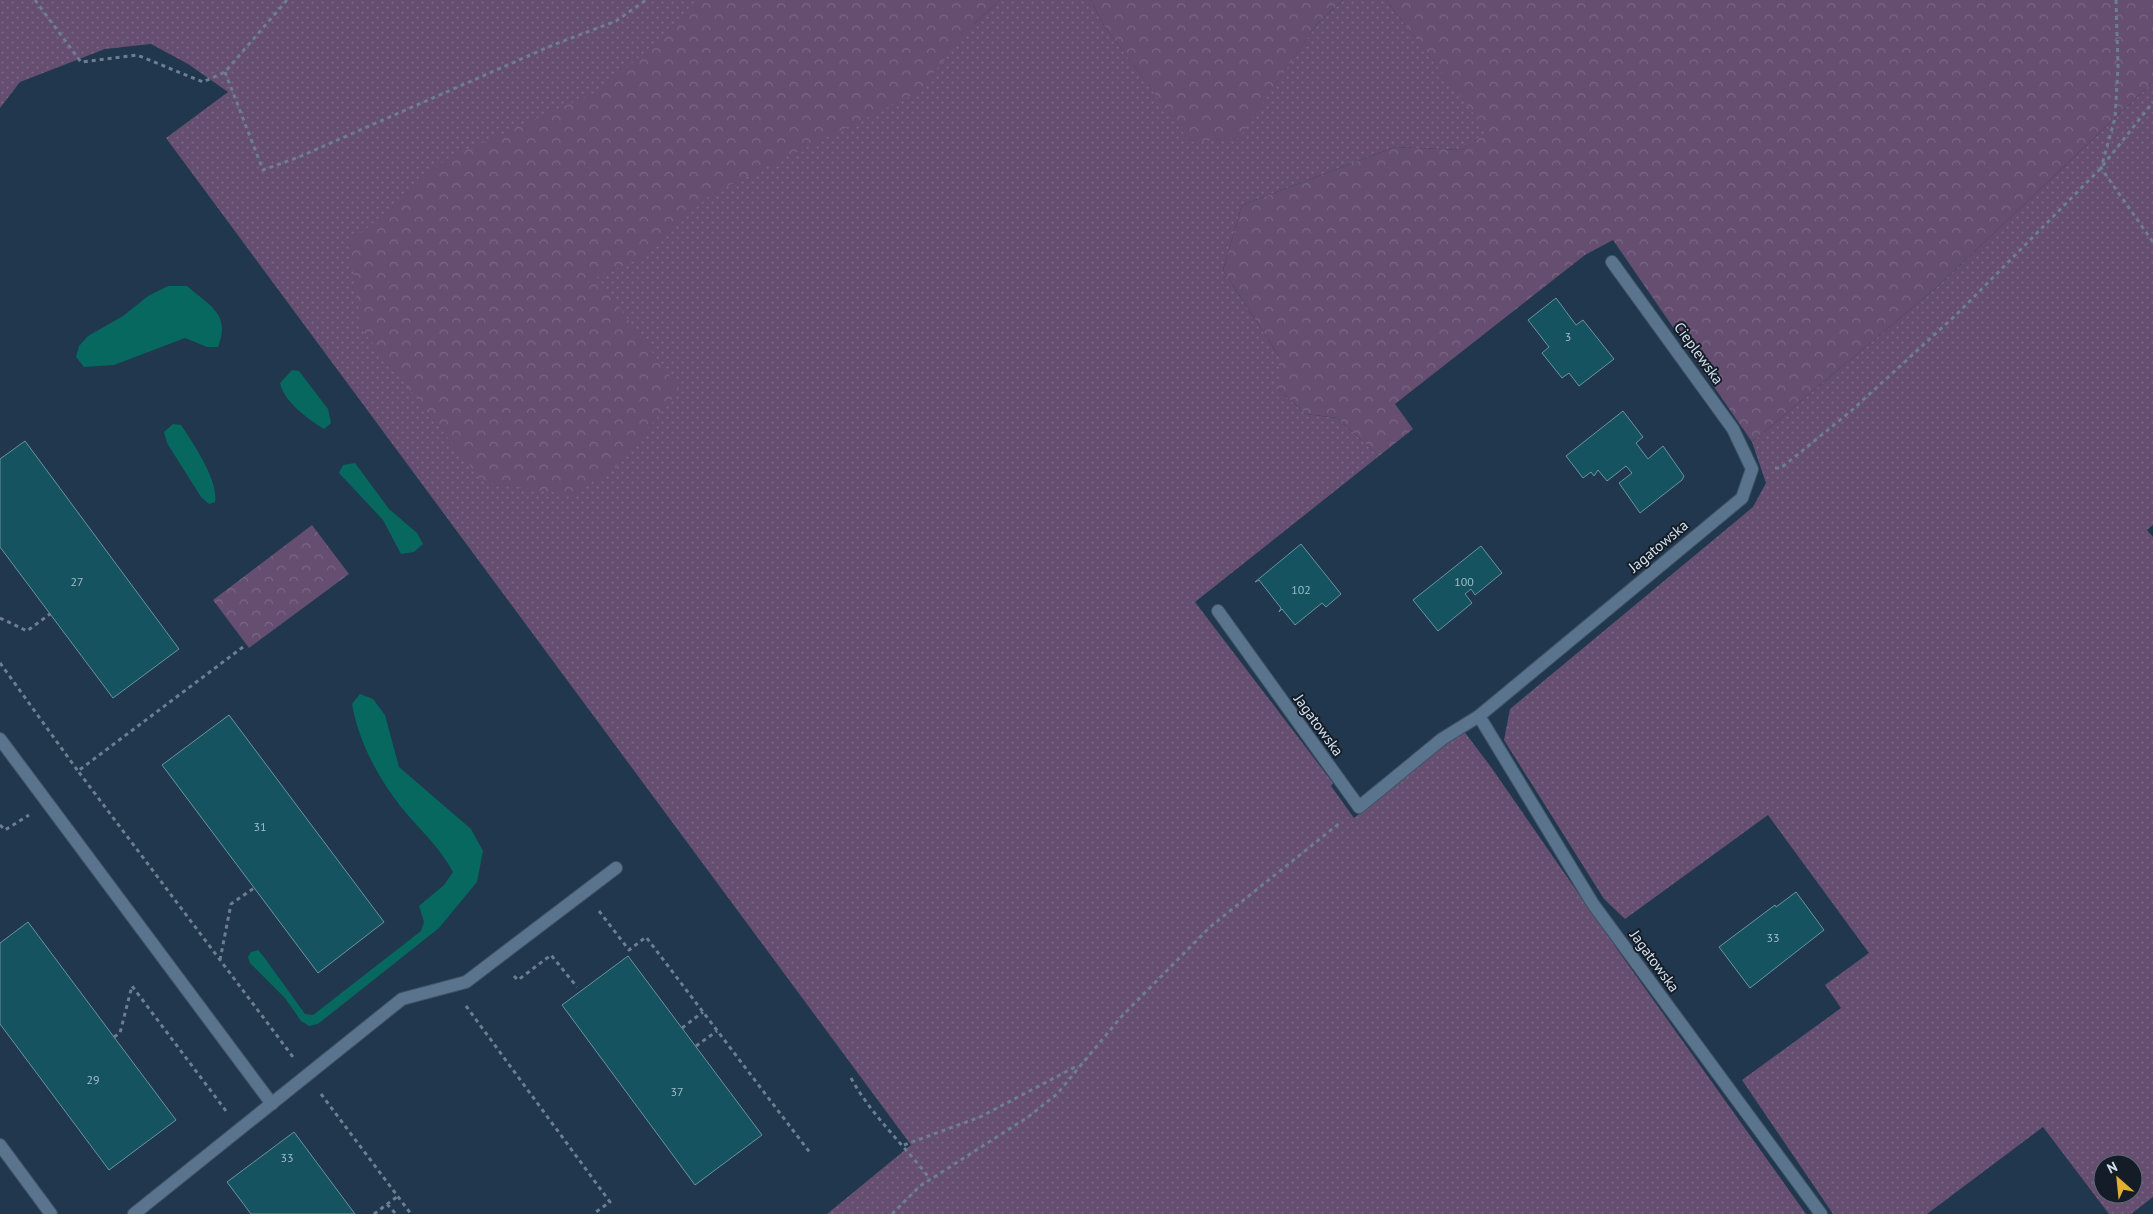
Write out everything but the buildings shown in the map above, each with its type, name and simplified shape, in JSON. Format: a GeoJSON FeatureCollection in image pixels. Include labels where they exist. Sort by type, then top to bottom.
{"type":"FeatureCollection","features":[{"type":"Feature","properties":{"kind":"street","name":"Cieplewska"},"geometry":{"type":"LineString","coordinates":[[1612,262],[1733,428],[1752,469]]}},
{"type":"Feature","properties":{"kind":"street","name":"Jagatowska"},"geometry":{"type":"LineString","coordinates":[[1218,611],[1358,807],[1442,739],[1479,716],[1742,498],[1752,469]]}},
{"type":"Feature","properties":{"kind":"street","name":"Jagatowska"},"geometry":{"type":"LineString","coordinates":[[1479,716],[1592,904],[1821,1214]]}},
{"type":"Feature","properties":{"kind":"street"},"geometry":{"type":"LineString","coordinates":[[0,739],[272,1104]]}},
{"type":"Feature","properties":{"kind":"street"},"geometry":{"type":"LineString","coordinates":[[134,1214],[402,1000],[466,982],[616,868]]}},
{"type":"Feature","properties":{"kind":"street"},"geometry":{"type":"LineString","coordinates":[[0,1145],[50,1214]]}},
{"type":"Feature","properties":{"kind":"path"},"geometry":{"type":"LineString","coordinates":[[35,0],[81,62],[137,55],[203,82],[224,72],[287,0]]}},
{"type":"Feature","properties":{"kind":"path"},"geometry":{"type":"LineString","coordinates":[[224,72],[262,170],[299,157],[553,45],[616,20],[646,0]]}},
{"type":"Feature","properties":{"kind":"path"},"geometry":{"type":"LineString","coordinates":[[2101,168],[2115,118],[2118,67],[2116,0]]}},
{"type":"Feature","properties":{"kind":"path"},"geometry":{"type":"LineString","coordinates":[[1752,469],[1781,468],[1851,411],[1957,314],[2101,168],[2153,102]]}},
{"type":"Feature","properties":{"kind":"path"},"geometry":{"type":"LineString","coordinates":[[2101,168],[2153,242]]}},
{"type":"Feature","properties":{"kind":"path"},"geometry":{"type":"LineString","coordinates":[[0,618],[26,631],[50,614]]}},
{"type":"Feature","properties":{"kind":"path"},"geometry":{"type":"LineString","coordinates":[[78,771],[243,647]]}},
{"type":"Feature","properties":{"kind":"path"},"geometry":{"type":"LineString","coordinates":[[0,663],[78,771],[412,1214]]}},
{"type":"Feature","properties":{"kind":"path"},"geometry":{"type":"LineString","coordinates":[[0,825],[5,830],[49,803]]}},
{"type":"Feature","properties":{"kind":"path"},"geometry":{"type":"LineString","coordinates":[[892,1214],[920,1186],[1035,1111],[1057,1094],[1121,1017],[1210,927],[1358,807]]}},
{"type":"Feature","properties":{"kind":"path"},"geometry":{"type":"LineString","coordinates":[[220,960],[231,904],[254,888]]}},
{"type":"Feature","properties":{"kind":"path"},"geometry":{"type":"LineString","coordinates":[[599,912],[629,950],[646,938],[810,1154]]}},
{"type":"Feature","properties":{"kind":"path"},"geometry":{"type":"LineString","coordinates":[[510,970],[518,980],[551,954],[578,987]]}},
{"type":"Feature","properties":{"kind":"path"},"geometry":{"type":"LineString","coordinates":[[114,1037],[120,1033],[132,986],[240,1129]]}},
{"type":"Feature","properties":{"kind":"path"},"geometry":{"type":"LineString","coordinates":[[469,1000],[464,1003],[610,1202],[593,1214]]}},
{"type":"Feature","properties":{"kind":"path"},"geometry":{"type":"LineString","coordinates":[[682,1028],[703,1012]]}},
{"type":"Feature","properties":{"kind":"path"},"geometry":{"type":"LineString","coordinates":[[696,1046],[717,1031]]}},
{"type":"Feature","properties":{"kind":"path"},"geometry":{"type":"LineString","coordinates":[[904,1145],[980,1117],[1080,1064]]}},
{"type":"Feature","properties":{"kind":"path"},"geometry":{"type":"LineString","coordinates":[[851,1078],[864,1100],[904,1145],[930,1179]]}},
{"type":"Feature","properties":{"kind":"path"},"geometry":{"type":"LineString","coordinates":[[374,1214],[398,1196]]}},
{"type":"Feature","properties":{"kind":"path"},"geometry":{"type":"LineString","coordinates":[[386,1204],[396,1214]]}},
{"type":"Feature","properties":{"kind":"green space"},"geometry":{"type":"Polygon","coordinates":[[[0,0],[727,0],[974,24],[1000,0],[1091,0],[1103,24],[1190,141],[1238,138],[1317,24],[1343,0],[1386,0],[1488,131],[1462,150],[1395,147],[1242,205],[1223,270],[1279,356],[1279,390],[1306,414],[1337,418],[1379,456],[1195,602],[1333,783],[1331,786],[1354,818],[1463,730],[1806,1214],[827,1214],[911,1145],[166,138],[228,92],[188,64],[151,44],[105,49],[20,82],[0,108],[0,0]]]}},
{"type":"Feature","properties":{"kind":"green space"},"geometry":{"type":"Polygon","coordinates":[[[703,0],[1000,0],[974,24],[917,93],[711,194],[641,258],[597,277],[680,390],[616,467],[572,495],[483,482],[362,330],[349,244],[446,159],[603,89],[703,0]]]}},
{"type":"Feature","properties":{"kind":"green space"},"geometry":{"type":"Polygon","coordinates":[[[1091,0],[1343,0],[1317,24],[1239,138],[1190,142],[1103,24],[1091,0]]]}},
{"type":"Feature","properties":{"kind":"green space"},"geometry":{"type":"Polygon","coordinates":[[[1386,0],[2153,0],[2153,82],[1937,287],[1752,442],[1613,240],[1585,255],[1395,404],[1413,429],[1379,456],[1337,418],[1306,414],[1279,390],[1279,356],[1223,270],[1242,205],[1395,147],[1462,150],[1487,131],[1386,0]]]}},
{"type":"Feature","properties":{"kind":"green space"},"geometry":{"type":"Polygon","coordinates":[[[2153,82],[2153,525],[2147,530],[2153,537],[2153,1197],[2131,1214],[2109,1214],[2101,1204],[2143,1204],[2143,1154],[2093,1154],[2093,1193],[2043,1127],[1927,1214],[1833,1214],[1742,1080],[1841,1008],[1825,985],[1869,953],[1768,815],[1625,919],[1604,899],[1504,740],[1510,709],[1753,507],[1766,483],[1752,442],[1937,287],[2153,82]]]}},
{"type":"Feature","properties":{"kind":"green space"},"geometry":{"type":"Polygon","coordinates":[[[312,525],[349,574],[249,648],[213,600],[312,525]]]}},
{"type":"Feature","properties":{"kind":"shaded area"},"geometry":{"type":"Polygon","coordinates":[[[168,286],[187,286],[216,312],[222,326],[218,347],[207,347],[185,338],[114,365],[84,367],[76,357],[79,346],[88,336],[123,316],[148,296],[168,286]]]}},
{"type":"Feature","properties":{"kind":"shaded area"},"geometry":{"type":"Polygon","coordinates":[[[292,370],[299,371],[328,409],[331,423],[324,429],[291,403],[282,390],[280,383],[292,370]]]}},
{"type":"Feature","properties":{"kind":"shaded area"},"geometry":{"type":"Polygon","coordinates":[[[173,424],[181,425],[204,462],[213,484],[215,502],[209,504],[201,497],[167,443],[164,432],[173,424]]]}},
{"type":"Feature","properties":{"kind":"shaded area"},"geometry":{"type":"Polygon","coordinates":[[[355,463],[389,509],[417,533],[423,544],[414,552],[401,554],[383,520],[339,473],[343,465],[355,463]]]}},
{"type":"Feature","properties":{"kind":"shaded area"},"geometry":{"type":"Polygon","coordinates":[[[360,694],[373,699],[385,715],[399,767],[471,829],[483,851],[477,882],[439,928],[318,1024],[309,1026],[301,1021],[285,998],[250,963],[248,957],[251,952],[258,950],[305,1014],[313,1015],[421,931],[424,922],[419,906],[444,885],[453,872],[435,846],[384,784],[370,758],[359,731],[352,704],[360,694]]]}}]}
